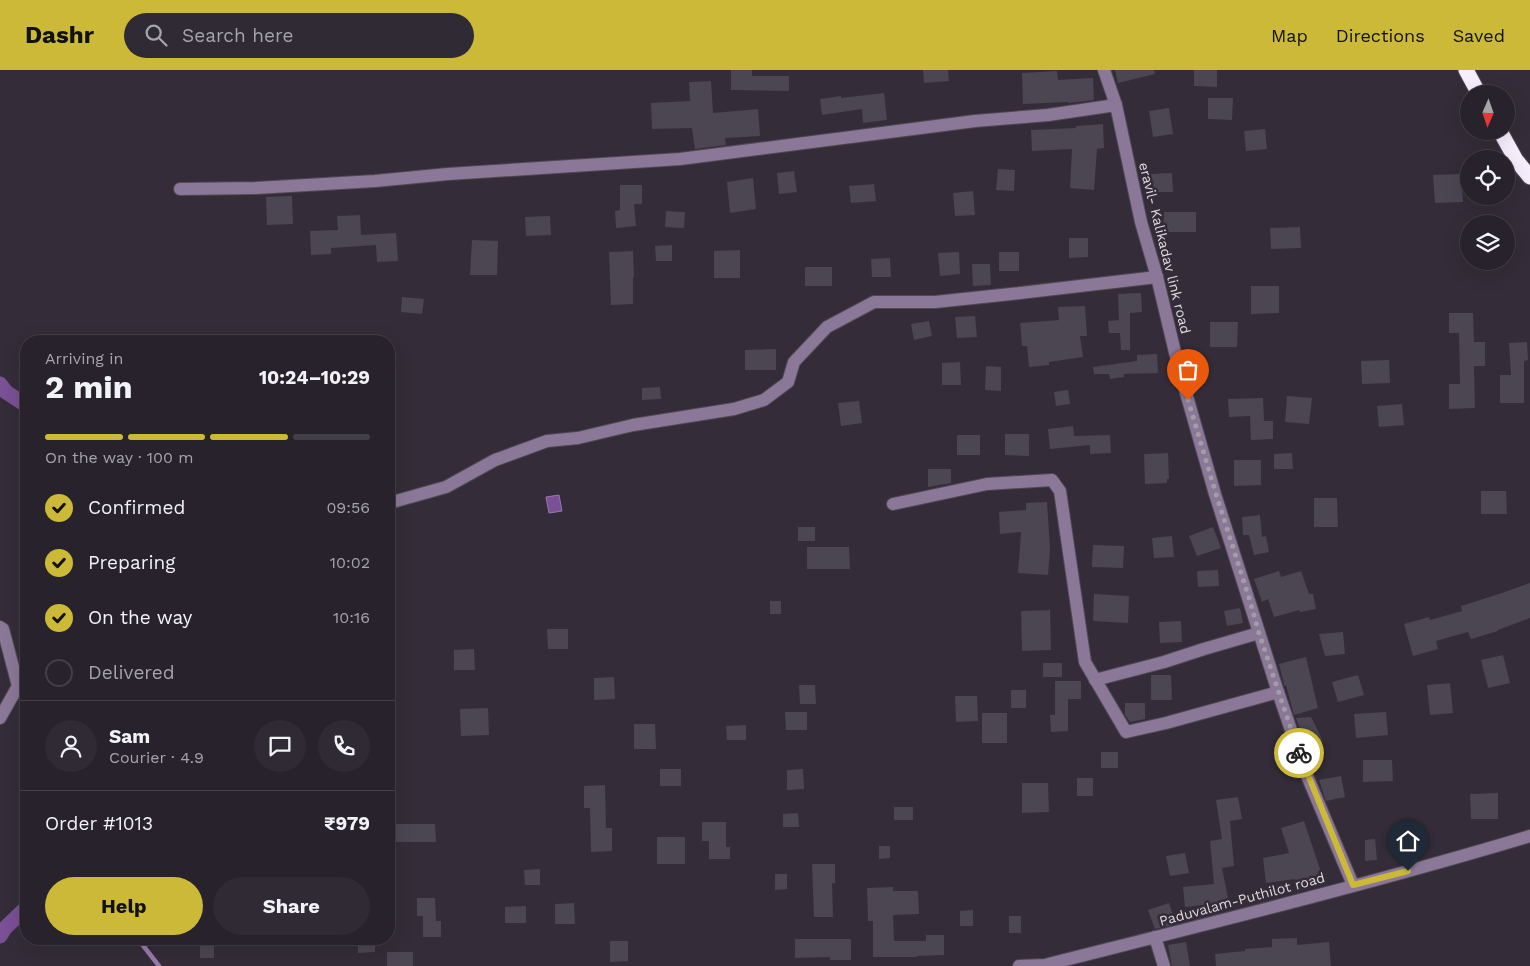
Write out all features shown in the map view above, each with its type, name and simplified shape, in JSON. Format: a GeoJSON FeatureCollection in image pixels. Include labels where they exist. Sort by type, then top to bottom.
{"type":"FeatureCollection","features":[{"type":"Feature","properties":{"kind":"highway"},"geometry":{"type":"LineString","coordinates":[[1466,70],[1474,85]]}},
{"type":"Feature","properties":{"kind":"highway"},"geometry":{"type":"LineString","coordinates":[[1505,140],[1516,160],[1530,177]]}},
{"type":"Feature","properties":{"kind":"street","name":"eravil- Kalikadav link road"},"geometry":{"type":"LineString","coordinates":[[1104,70],[1116,105],[1141,222],[1157,277],[1178,365],[1216,494],[1278,692],[1305,770],[1353,885]]}},
{"type":"Feature","properties":{"kind":"street"},"geometry":{"type":"LineString","coordinates":[[180,189],[256,188],[375,181],[680,158],[974,121],[1048,116],[1116,105]]}},
{"type":"Feature","properties":{"kind":"street"},"geometry":{"type":"LineString","coordinates":[[395,502],[446,487],[495,460],[547,441],[578,438],[633,425],[734,409],[764,400],[788,382],[794,362],[827,327],[874,302],[935,302],[1157,277]]}},
{"type":"Feature","properties":{"kind":"street"},"geometry":{"type":"LineString","coordinates":[[894,504],[986,484],[1052,480],[1060,491],[1085,662],[1126,732],[1278,692]]}},
{"type":"Feature","properties":{"kind":"street"},"geometry":{"type":"LineString","coordinates":[[0,627],[3,629],[18,686],[0,718]]}},
{"type":"Feature","properties":{"kind":"street"},"geometry":{"type":"LineString","coordinates":[[1095,680],[1164,662],[1204,648],[1259,633]]}},
{"type":"Feature","properties":{"kind":"street","name":"Paduvalam-Puthilot road"},"geometry":{"type":"LineString","coordinates":[[1019,966],[1045,965],[1464,856],[1530,836]]}},
{"type":"Feature","properties":{"kind":"street"},"geometry":{"type":"LineString","coordinates":[[1155,937],[1164,966]]}},
{"type":"Feature","properties":{"kind":"shaded area"},"geometry":{"type":"Polygon","coordinates":[[[559,495],[562,511],[549,513],[546,497],[559,495]]]}},
{"type":"Feature","properties":{"kind":"building"},"geometry":{"type":"Polygon","coordinates":[[[731,70],[752,70],[752,76],[789,76],[789,91],[731,90],[731,70]]]}},
{"type":"Feature","properties":{"kind":"building"},"geometry":{"type":"Polygon","coordinates":[[[923,70],[948,70],[949,81],[924,83],[923,70]]]}},
{"type":"Feature","properties":{"kind":"building"},"geometry":{"type":"Polygon","coordinates":[[[1115,70],[1154,70],[1155,74],[1118,83],[1115,70]]]}},
{"type":"Feature","properties":{"kind":"building"},"geometry":{"type":"Polygon","coordinates":[[[1194,70],[1217,70],[1217,87],[1194,86],[1194,70]]]}},
{"type":"Feature","properties":{"kind":"building"},"geometry":{"type":"Polygon","coordinates":[[[1057,71],[1058,80],[1093,78],[1094,100],[1068,103],[1023,104],[1022,73],[1057,71]]]}},
{"type":"Feature","properties":{"kind":"building"},"geometry":{"type":"Polygon","coordinates":[[[711,81],[713,113],[758,109],[760,136],[725,138],[726,145],[695,149],[692,128],[652,129],[651,103],[690,101],[689,82],[711,81]]]}},
{"type":"Feature","properties":{"kind":"building"},"geometry":{"type":"Polygon","coordinates":[[[884,93],[887,120],[863,123],[862,109],[822,115],[820,99],[884,93]]]}},
{"type":"Feature","properties":{"kind":"building"},"geometry":{"type":"Polygon","coordinates":[[[1208,98],[1233,98],[1232,120],[1208,119],[1208,98]]]}},
{"type":"Feature","properties":{"kind":"building"},"geometry":{"type":"Polygon","coordinates":[[[1169,108],[1173,134],[1153,137],[1149,111],[1169,108]]]}},
{"type":"Feature","properties":{"kind":"building"},"geometry":{"type":"Polygon","coordinates":[[[1103,124],[1104,148],[1097,149],[1094,190],[1070,188],[1072,149],[1032,151],[1031,130],[1076,128],[1076,126],[1103,124]]]}},
{"type":"Feature","properties":{"kind":"building"},"geometry":{"type":"Polygon","coordinates":[[[1265,129],[1267,149],[1246,151],[1244,131],[1265,129]]]}},
{"type":"Feature","properties":{"kind":"building"},"geometry":{"type":"Polygon","coordinates":[[[998,169],[1015,170],[1014,191],[996,190],[998,169]]]}},
{"type":"Feature","properties":{"kind":"building"},"geometry":{"type":"Polygon","coordinates":[[[794,171],[797,192],[779,194],[777,173],[794,171]]]}},
{"type":"Feature","properties":{"kind":"building"},"geometry":{"type":"Polygon","coordinates":[[[1172,173],[1173,192],[1152,192],[1151,174],[1172,173]]]}},
{"type":"Feature","properties":{"kind":"building"},"geometry":{"type":"Polygon","coordinates":[[[1460,174],[1460,202],[1435,203],[1433,175],[1460,174]]]}},
{"type":"Feature","properties":{"kind":"building"},"geometry":{"type":"Polygon","coordinates":[[[753,178],[756,209],[730,213],[727,182],[753,178]]]}},
{"type":"Feature","properties":{"kind":"building"},"geometry":{"type":"Polygon","coordinates":[[[874,184],[876,201],[851,203],[849,186],[874,184]]]}},
{"type":"Feature","properties":{"kind":"building"},"geometry":{"type":"Polygon","coordinates":[[[620,185],[642,185],[642,204],[634,204],[636,226],[616,228],[615,211],[620,210],[620,185]]]}},
{"type":"Feature","properties":{"kind":"building"},"geometry":{"type":"Polygon","coordinates":[[[973,191],[975,215],[955,216],[953,193],[973,191]]]}},
{"type":"Feature","properties":{"kind":"building"},"geometry":{"type":"Polygon","coordinates":[[[292,196],[293,224],[267,225],[266,197],[292,196]]]}},
{"type":"Feature","properties":{"kind":"building"},"geometry":{"type":"Polygon","coordinates":[[[666,211],[685,212],[684,228],[665,227],[666,211]]]}},
{"type":"Feature","properties":{"kind":"building"},"geometry":{"type":"Polygon","coordinates":[[[1164,212],[1196,212],[1196,232],[1163,232],[1164,212]]]}},
{"type":"Feature","properties":{"kind":"building"},"geometry":{"type":"Polygon","coordinates":[[[360,215],[361,235],[396,233],[398,261],[377,262],[376,245],[331,248],[331,254],[311,255],[310,231],[338,230],[337,216],[360,215]]]}},
{"type":"Feature","properties":{"kind":"building"},"geometry":{"type":"Polygon","coordinates":[[[550,216],[551,235],[526,236],[525,217],[550,216]]]}},
{"type":"Feature","properties":{"kind":"building"},"geometry":{"type":"Polygon","coordinates":[[[1300,227],[1301,248],[1271,249],[1270,228],[1300,227]]]}},
{"type":"Feature","properties":{"kind":"building"},"geometry":{"type":"Polygon","coordinates":[[[1069,238],[1088,238],[1088,257],[1069,258],[1069,238]]]}},
{"type":"Feature","properties":{"kind":"building"},"geometry":{"type":"Polygon","coordinates":[[[472,240],[498,241],[497,275],[470,275],[472,240]]]}},
{"type":"Feature","properties":{"kind":"building"},"geometry":{"type":"Polygon","coordinates":[[[672,245],[672,261],[656,261],[655,246],[672,245]]]}},
{"type":"Feature","properties":{"kind":"building"},"geometry":{"type":"Polygon","coordinates":[[[740,250],[740,278],[714,278],[714,251],[740,250]]]}},
{"type":"Feature","properties":{"kind":"building"},"geometry":{"type":"Polygon","coordinates":[[[633,251],[633,304],[611,305],[609,252],[633,251]]]}},
{"type":"Feature","properties":{"kind":"building"},"geometry":{"type":"Polygon","coordinates":[[[959,252],[960,274],[940,276],[938,253],[959,252]]]}},
{"type":"Feature","properties":{"kind":"building"},"geometry":{"type":"Polygon","coordinates":[[[999,252],[1019,252],[1019,271],[999,271],[999,252]]]}},
{"type":"Feature","properties":{"kind":"building"},"geometry":{"type":"Polygon","coordinates":[[[890,258],[891,277],[872,277],[871,259],[890,258]]]}},
{"type":"Feature","properties":{"kind":"building"},"geometry":{"type":"Polygon","coordinates":[[[972,264],[990,264],[991,285],[973,286],[972,264]]]}},
{"type":"Feature","properties":{"kind":"building"},"geometry":{"type":"Polygon","coordinates":[[[805,267],[832,267],[832,286],[805,286],[805,267]]]}},
{"type":"Feature","properties":{"kind":"building"},"geometry":{"type":"Polygon","coordinates":[[[1251,286],[1279,286],[1279,313],[1251,314],[1251,286]]]}},
{"type":"Feature","properties":{"kind":"building"},"geometry":{"type":"Polygon","coordinates":[[[1141,293],[1142,312],[1130,313],[1130,350],[1121,350],[1120,333],[1109,333],[1108,321],[1119,320],[1118,294],[1141,293]]]}},
{"type":"Feature","properties":{"kind":"building"},"geometry":{"type":"Polygon","coordinates":[[[402,297],[424,299],[422,314],[401,312],[402,297]]]}},
{"type":"Feature","properties":{"kind":"building"},"geometry":{"type":"Polygon","coordinates":[[[1085,306],[1087,336],[1080,336],[1083,357],[1049,362],[1049,365],[1029,367],[1027,346],[1022,346],[1020,323],[1059,320],[1058,307],[1085,306]]]}},
{"type":"Feature","properties":{"kind":"building"},"geometry":{"type":"Polygon","coordinates":[[[1449,313],[1473,313],[1474,342],[1485,342],[1485,366],[1474,366],[1475,408],[1449,409],[1449,384],[1460,384],[1459,333],[1449,333],[1449,313]]]}},
{"type":"Feature","properties":{"kind":"building"},"geometry":{"type":"Polygon","coordinates":[[[975,316],[977,337],[957,338],[955,317],[975,316]]]}},
{"type":"Feature","properties":{"kind":"building"},"geometry":{"type":"Polygon","coordinates":[[[929,321],[932,336],[914,340],[911,324],[929,321]]]}},
{"type":"Feature","properties":{"kind":"building"},"geometry":{"type":"Polygon","coordinates":[[[1210,322],[1238,322],[1237,347],[1210,347],[1210,322]]]}},
{"type":"Feature","properties":{"kind":"building"},"geometry":{"type":"Polygon","coordinates":[[[1527,342],[1528,360],[1524,361],[1524,403],[1500,403],[1500,375],[1511,375],[1509,343],[1527,342]]]}},
{"type":"Feature","properties":{"kind":"building"},"geometry":{"type":"Polygon","coordinates":[[[776,349],[776,370],[745,370],[745,350],[776,349]]]}},
{"type":"Feature","properties":{"kind":"building"},"geometry":{"type":"Polygon","coordinates":[[[1157,354],[1158,373],[1124,374],[1124,377],[1110,379],[1109,374],[1094,374],[1093,367],[1137,361],[1137,355],[1157,354]]]}},
{"type":"Feature","properties":{"kind":"building"},"geometry":{"type":"Polygon","coordinates":[[[1389,360],[1390,383],[1362,384],[1361,361],[1389,360]]]}},
{"type":"Feature","properties":{"kind":"building"},"geometry":{"type":"Polygon","coordinates":[[[960,362],[961,385],[942,385],[942,363],[960,362]]]}},
{"type":"Feature","properties":{"kind":"building"},"geometry":{"type":"Polygon","coordinates":[[[986,366],[1001,367],[1001,391],[985,390],[986,366]]]}},
{"type":"Feature","properties":{"kind":"building"},"geometry":{"type":"Polygon","coordinates":[[[660,387],[661,399],[642,400],[642,388],[660,387]]]}},
{"type":"Feature","properties":{"kind":"building"},"geometry":{"type":"Polygon","coordinates":[[[1068,390],[1070,404],[1056,406],[1054,392],[1068,390]]]}},
{"type":"Feature","properties":{"kind":"building"},"geometry":{"type":"Polygon","coordinates":[[[1287,396],[1312,398],[1309,424],[1285,422],[1287,396]]]}},
{"type":"Feature","properties":{"kind":"building"},"geometry":{"type":"Polygon","coordinates":[[[1263,398],[1264,421],[1273,421],[1273,439],[1251,440],[1250,416],[1229,417],[1228,399],[1263,398]]]}},
{"type":"Feature","properties":{"kind":"building"},"geometry":{"type":"Polygon","coordinates":[[[859,401],[862,423],[841,426],[838,403],[859,401]]]}},
{"type":"Feature","properties":{"kind":"building"},"geometry":{"type":"Polygon","coordinates":[[[1402,404],[1404,425],[1379,427],[1377,406],[1402,404]]]}},
{"type":"Feature","properties":{"kind":"building"},"geometry":{"type":"Polygon","coordinates":[[[1073,426],[1074,436],[1110,435],[1111,453],[1090,454],[1090,445],[1050,449],[1048,429],[1073,426]]]}},
{"type":"Feature","properties":{"kind":"building"},"geometry":{"type":"Polygon","coordinates":[[[1005,434],[1029,434],[1029,456],[1005,455],[1005,434]]]}},
{"type":"Feature","properties":{"kind":"building"},"geometry":{"type":"Polygon","coordinates":[[[957,435],[980,435],[980,455],[957,455],[957,435]]]}},
{"type":"Feature","properties":{"kind":"building"},"geometry":{"type":"Polygon","coordinates":[[[1168,453],[1169,479],[1167,479],[1167,483],[1145,484],[1144,454],[1168,453]]]}},
{"type":"Feature","properties":{"kind":"building"},"geometry":{"type":"Polygon","coordinates":[[[1292,453],[1293,469],[1274,469],[1274,454],[1292,453]]]}},
{"type":"Feature","properties":{"kind":"building"},"geometry":{"type":"Polygon","coordinates":[[[1234,460],[1261,460],[1261,485],[1234,486],[1234,460]]]}},
{"type":"Feature","properties":{"kind":"building"},"geometry":{"type":"Polygon","coordinates":[[[928,469],[951,469],[951,483],[928,487],[928,469]]]}},
{"type":"Feature","properties":{"kind":"building"},"geometry":{"type":"Polygon","coordinates":[[[1481,491],[1506,491],[1507,514],[1481,514],[1481,491]]]}},
{"type":"Feature","properties":{"kind":"building"},"geometry":{"type":"Polygon","coordinates":[[[1314,498],[1337,498],[1338,527],[1314,527],[1314,498]]]}},
{"type":"Feature","properties":{"kind":"building"},"geometry":{"type":"Polygon","coordinates":[[[1047,502],[1050,549],[1048,575],[1018,573],[1021,532],[1000,534],[999,512],[1026,510],[1026,503],[1047,502]]]}},
{"type":"Feature","properties":{"kind":"building"},"geometry":{"type":"Polygon","coordinates":[[[1260,515],[1262,537],[1266,536],[1269,552],[1254,555],[1249,535],[1243,535],[1242,517],[1260,515]]]}},
{"type":"Feature","properties":{"kind":"building"},"geometry":{"type":"Polygon","coordinates":[[[798,527],[815,527],[815,541],[798,541],[798,527]]]}},
{"type":"Feature","properties":{"kind":"building"},"geometry":{"type":"Polygon","coordinates":[[[1213,527],[1221,548],[1197,556],[1189,536],[1213,527]]]}},
{"type":"Feature","properties":{"kind":"building"},"geometry":{"type":"Polygon","coordinates":[[[1172,536],[1174,557],[1154,558],[1152,538],[1172,536]]]}},
{"type":"Feature","properties":{"kind":"building"},"geometry":{"type":"Polygon","coordinates":[[[1093,545],[1124,546],[1123,568],[1092,567],[1093,545]]]}},
{"type":"Feature","properties":{"kind":"building"},"geometry":{"type":"Polygon","coordinates":[[[807,547],[849,547],[850,569],[807,569],[807,547]]]}},
{"type":"Feature","properties":{"kind":"building"},"geometry":{"type":"Polygon","coordinates":[[[1218,570],[1219,586],[1198,587],[1197,571],[1218,570]]]}},
{"type":"Feature","properties":{"kind":"building"},"geometry":{"type":"Polygon","coordinates":[[[1279,571],[1281,577],[1301,571],[1309,594],[1313,594],[1316,609],[1300,612],[1299,610],[1274,617],[1268,599],[1262,602],[1254,579],[1279,571]]]}},
{"type":"Feature","properties":{"kind":"building"},"geometry":{"type":"Polygon","coordinates":[[[1530,583],[1530,618],[1498,631],[1471,639],[1468,632],[1436,641],[1438,649],[1413,656],[1404,624],[1429,617],[1430,620],[1462,611],[1461,606],[1530,583]]]}},
{"type":"Feature","properties":{"kind":"building"},"geometry":{"type":"Polygon","coordinates":[[[1094,594],[1129,596],[1128,623],[1093,621],[1094,594]]]}},
{"type":"Feature","properties":{"kind":"building"},"geometry":{"type":"Polygon","coordinates":[[[770,601],[781,601],[781,614],[770,614],[770,601]]]}},
{"type":"Feature","properties":{"kind":"building"},"geometry":{"type":"Polygon","coordinates":[[[1240,608],[1243,623],[1227,626],[1224,611],[1240,608]]]}},
{"type":"Feature","properties":{"kind":"building"},"geometry":{"type":"Polygon","coordinates":[[[1050,610],[1051,650],[1022,651],[1021,611],[1050,610]]]}},
{"type":"Feature","properties":{"kind":"building"},"geometry":{"type":"Polygon","coordinates":[[[1181,621],[1182,642],[1160,643],[1159,622],[1181,621]]]}},
{"type":"Feature","properties":{"kind":"building"},"geometry":{"type":"Polygon","coordinates":[[[547,629],[568,629],[568,649],[548,649],[547,629]]]}},
{"type":"Feature","properties":{"kind":"building"},"geometry":{"type":"Polygon","coordinates":[[[1343,632],[1345,654],[1325,656],[1319,634],[1343,632]]]}},
{"type":"Feature","properties":{"kind":"building"},"geometry":{"type":"Polygon","coordinates":[[[474,649],[475,670],[454,670],[454,650],[474,649]]]}},
{"type":"Feature","properties":{"kind":"building"},"geometry":{"type":"Polygon","coordinates":[[[1503,655],[1510,683],[1488,688],[1481,660],[1503,655]]]}},
{"type":"Feature","properties":{"kind":"building"},"geometry":{"type":"Polygon","coordinates":[[[1306,657],[1318,708],[1294,715],[1279,664],[1306,657]]]}},
{"type":"Feature","properties":{"kind":"building"},"geometry":{"type":"Polygon","coordinates":[[[1043,663],[1062,663],[1062,677],[1043,677],[1043,663]]]}},
{"type":"Feature","properties":{"kind":"building"},"geometry":{"type":"Polygon","coordinates":[[[1151,675],[1171,675],[1172,700],[1151,700],[1151,675]]]}},
{"type":"Feature","properties":{"kind":"building"},"geometry":{"type":"Polygon","coordinates":[[[1358,675],[1364,695],[1338,702],[1332,682],[1358,675]]]}},
{"type":"Feature","properties":{"kind":"building"},"geometry":{"type":"Polygon","coordinates":[[[614,677],[615,699],[594,700],[594,678],[614,677]]]}},
{"type":"Feature","properties":{"kind":"building"},"geometry":{"type":"Polygon","coordinates":[[[1055,681],[1081,681],[1081,699],[1068,699],[1068,731],[1051,732],[1050,715],[1055,715],[1055,681]]]}},
{"type":"Feature","properties":{"kind":"building"},"geometry":{"type":"Polygon","coordinates":[[[1450,683],[1453,713],[1430,715],[1427,685],[1450,683]]]}},
{"type":"Feature","properties":{"kind":"building"},"geometry":{"type":"Polygon","coordinates":[[[799,685],[815,685],[816,704],[800,704],[799,685]]]}},
{"type":"Feature","properties":{"kind":"building"},"geometry":{"type":"Polygon","coordinates":[[[1011,690],[1026,690],[1026,708],[1011,708],[1011,690]]]}},
{"type":"Feature","properties":{"kind":"building"},"geometry":{"type":"Polygon","coordinates":[[[955,696],[977,696],[978,721],[956,722],[955,696]]]}},
{"type":"Feature","properties":{"kind":"building"},"geometry":{"type":"Polygon","coordinates":[[[1125,703],[1145,703],[1145,719],[1130,722],[1125,715],[1125,703]]]}},
{"type":"Feature","properties":{"kind":"building"},"geometry":{"type":"Polygon","coordinates":[[[488,708],[489,735],[461,736],[460,709],[488,708]]]}},
{"type":"Feature","properties":{"kind":"building"},"geometry":{"type":"Polygon","coordinates":[[[785,712],[807,712],[807,730],[786,730],[785,712]]]}},
{"type":"Feature","properties":{"kind":"building"},"geometry":{"type":"Polygon","coordinates":[[[1386,712],[1388,735],[1356,738],[1354,714],[1386,712]]]}},
{"type":"Feature","properties":{"kind":"building"},"geometry":{"type":"Polygon","coordinates":[[[982,713],[1007,713],[1007,743],[982,743],[982,713]]]}},
{"type":"Feature","properties":{"kind":"building"},"geometry":{"type":"Polygon","coordinates":[[[1311,717],[1323,741],[1306,749],[1296,718],[1311,717]]]}},
{"type":"Feature","properties":{"kind":"building"},"geometry":{"type":"Polygon","coordinates":[[[634,724],[655,724],[656,749],[634,749],[634,724]]]}},
{"type":"Feature","properties":{"kind":"building"},"geometry":{"type":"Polygon","coordinates":[[[746,725],[746,740],[727,740],[726,726],[746,725]]]}},
{"type":"Feature","properties":{"kind":"building"},"geometry":{"type":"Polygon","coordinates":[[[1101,752],[1118,752],[1118,768],[1101,768],[1101,752]]]}},
{"type":"Feature","properties":{"kind":"building"},"geometry":{"type":"Polygon","coordinates":[[[1363,760],[1392,760],[1393,781],[1363,782],[1363,760]]]}},
{"type":"Feature","properties":{"kind":"building"},"geometry":{"type":"Polygon","coordinates":[[[660,769],[681,769],[681,786],[660,786],[660,769]]]}},
{"type":"Feature","properties":{"kind":"building"},"geometry":{"type":"Polygon","coordinates":[[[803,769],[804,789],[787,790],[787,770],[803,769]]]}},
{"type":"Feature","properties":{"kind":"building"},"geometry":{"type":"Polygon","coordinates":[[[1341,776],[1345,797],[1326,801],[1319,780],[1341,776]]]}},
{"type":"Feature","properties":{"kind":"building"},"geometry":{"type":"Polygon","coordinates":[[[1077,778],[1093,778],[1093,796],[1077,796],[1077,778]]]}},
{"type":"Feature","properties":{"kind":"building"},"geometry":{"type":"Polygon","coordinates":[[[1022,783],[1048,783],[1049,812],[1022,813],[1022,783]]]}},
{"type":"Feature","properties":{"kind":"building"},"geometry":{"type":"Polygon","coordinates":[[[605,785],[606,828],[612,828],[612,851],[591,852],[590,808],[584,808],[584,786],[605,785]]]}},
{"type":"Feature","properties":{"kind":"building"},"geometry":{"type":"Polygon","coordinates":[[[1498,793],[1498,819],[1471,819],[1470,794],[1498,793]]]}},
{"type":"Feature","properties":{"kind":"building"},"geometry":{"type":"Polygon","coordinates":[[[1238,797],[1242,819],[1230,821],[1234,866],[1222,868],[1230,908],[1214,911],[1212,904],[1185,907],[1183,887],[1214,884],[1210,841],[1222,839],[1216,800],[1238,797]]]}},
{"type":"Feature","properties":{"kind":"building"},"geometry":{"type":"Polygon","coordinates":[[[894,807],[913,807],[913,820],[894,820],[894,807]]]}},
{"type":"Feature","properties":{"kind":"building"},"geometry":{"type":"Polygon","coordinates":[[[798,813],[799,827],[783,827],[783,814],[798,813]]]}},
{"type":"Feature","properties":{"kind":"building"},"geometry":{"type":"Polygon","coordinates":[[[1304,821],[1324,881],[1299,890],[1295,879],[1266,883],[1263,858],[1289,853],[1281,828],[1304,821]]]}},
{"type":"Feature","properties":{"kind":"building"},"geometry":{"type":"Polygon","coordinates":[[[702,822],[726,822],[726,847],[730,847],[730,859],[709,859],[709,841],[702,841],[702,822]]]}},
{"type":"Feature","properties":{"kind":"building"},"geometry":{"type":"Polygon","coordinates":[[[396,824],[435,824],[436,842],[396,842],[396,824]]]}},
{"type":"Feature","properties":{"kind":"building"},"geometry":{"type":"Polygon","coordinates":[[[657,837],[685,837],[685,864],[657,864],[657,837]]]}},
{"type":"Feature","properties":{"kind":"building"},"geometry":{"type":"Polygon","coordinates":[[[1375,839],[1377,860],[1365,861],[1365,840],[1375,839]]]}},
{"type":"Feature","properties":{"kind":"building"},"geometry":{"type":"Polygon","coordinates":[[[879,846],[890,846],[890,858],[879,859],[879,846]]]}},
{"type":"Feature","properties":{"kind":"building"},"geometry":{"type":"Polygon","coordinates":[[[1185,853],[1189,873],[1170,876],[1166,856],[1185,853]]]}},
{"type":"Feature","properties":{"kind":"building"},"geometry":{"type":"Polygon","coordinates":[[[812,864],[835,864],[835,883],[832,883],[833,917],[814,917],[812,864]]]}},
{"type":"Feature","properties":{"kind":"building"},"geometry":{"type":"Polygon","coordinates":[[[540,869],[540,885],[525,885],[524,870],[540,869]]]}},
{"type":"Feature","properties":{"kind":"building"},"geometry":{"type":"Polygon","coordinates":[[[775,874],[787,874],[787,889],[775,890],[775,874]]]}},
{"type":"Feature","properties":{"kind":"building"},"geometry":{"type":"Polygon","coordinates":[[[893,887],[893,891],[918,891],[919,914],[893,915],[894,941],[926,941],[926,935],[944,935],[944,955],[873,957],[873,921],[868,921],[867,888],[893,887]]]}},
{"type":"Feature","properties":{"kind":"building"},"geometry":{"type":"Polygon","coordinates":[[[417,898],[435,898],[436,921],[441,921],[441,937],[423,937],[423,916],[417,916],[417,898]]]}},
{"type":"Feature","properties":{"kind":"building"},"geometry":{"type":"Polygon","coordinates":[[[574,903],[575,924],[555,924],[555,904],[574,903]]]}},
{"type":"Feature","properties":{"kind":"building"},"geometry":{"type":"Polygon","coordinates":[[[1169,903],[1176,924],[1155,929],[1148,910],[1169,903]]]}},
{"type":"Feature","properties":{"kind":"building"},"geometry":{"type":"Polygon","coordinates":[[[526,906],[526,923],[505,923],[505,907],[526,906]]]}},
{"type":"Feature","properties":{"kind":"building"},"geometry":{"type":"Polygon","coordinates":[[[973,910],[973,926],[960,926],[960,911],[973,910]]]}},
{"type":"Feature","properties":{"kind":"building"},"geometry":{"type":"Polygon","coordinates":[[[1009,916],[1021,916],[1021,933],[1009,933],[1009,916]]]}},
{"type":"Feature","properties":{"kind":"building"},"geometry":{"type":"Polygon","coordinates":[[[1297,938],[1297,945],[1329,942],[1331,966],[1216,966],[1215,954],[1272,947],[1272,939],[1297,938]]]}},
{"type":"Feature","properties":{"kind":"building"},"geometry":{"type":"Polygon","coordinates":[[[795,939],[851,939],[851,960],[830,960],[830,957],[795,958],[795,939]]]}},
{"type":"Feature","properties":{"kind":"building"},"geometry":{"type":"Polygon","coordinates":[[[610,941],[628,941],[628,961],[610,962],[610,941]]]}},
{"type":"Feature","properties":{"kind":"building"},"geometry":{"type":"Polygon","coordinates":[[[1186,942],[1190,966],[1172,966],[1168,945],[1186,942]]]}},
{"type":"Feature","properties":{"kind":"building"},"geometry":{"type":"Polygon","coordinates":[[[200,945],[214,945],[214,958],[200,958],[200,945]]]}},
{"type":"Feature","properties":{"kind":"building"},"geometry":{"type":"Polygon","coordinates":[[[358,945],[375,945],[375,952],[358,953],[358,945]]]}},
{"type":"Feature","properties":{"kind":"building"},"geometry":{"type":"Polygon","coordinates":[[[387,952],[413,952],[413,966],[387,966],[387,952]]]}},
{"type":"Feature","properties":{"kind":"waterway"},"geometry":{"type":"LineString","coordinates":[[0,384],[6,392],[20,401]]}},
{"type":"Feature","properties":{"kind":"waterway"},"geometry":{"type":"LineString","coordinates":[[0,936],[5,928],[20,914]]}},
{"type":"Feature","properties":{"kind":"waterway"},"geometry":{"type":"LineString","coordinates":[[143,945],[159,966]]}},
{"type":"Feature","properties":{"kind":"way so far"},"geometry":{"type":"LineString","coordinates":[[1188,400],[1259,633],[1299,753]]}},
{"type":"Feature","properties":{"kind":"route"},"geometry":{"type":"LineString","coordinates":[[1299,753],[1353,885],[1408,871]]}}]}
